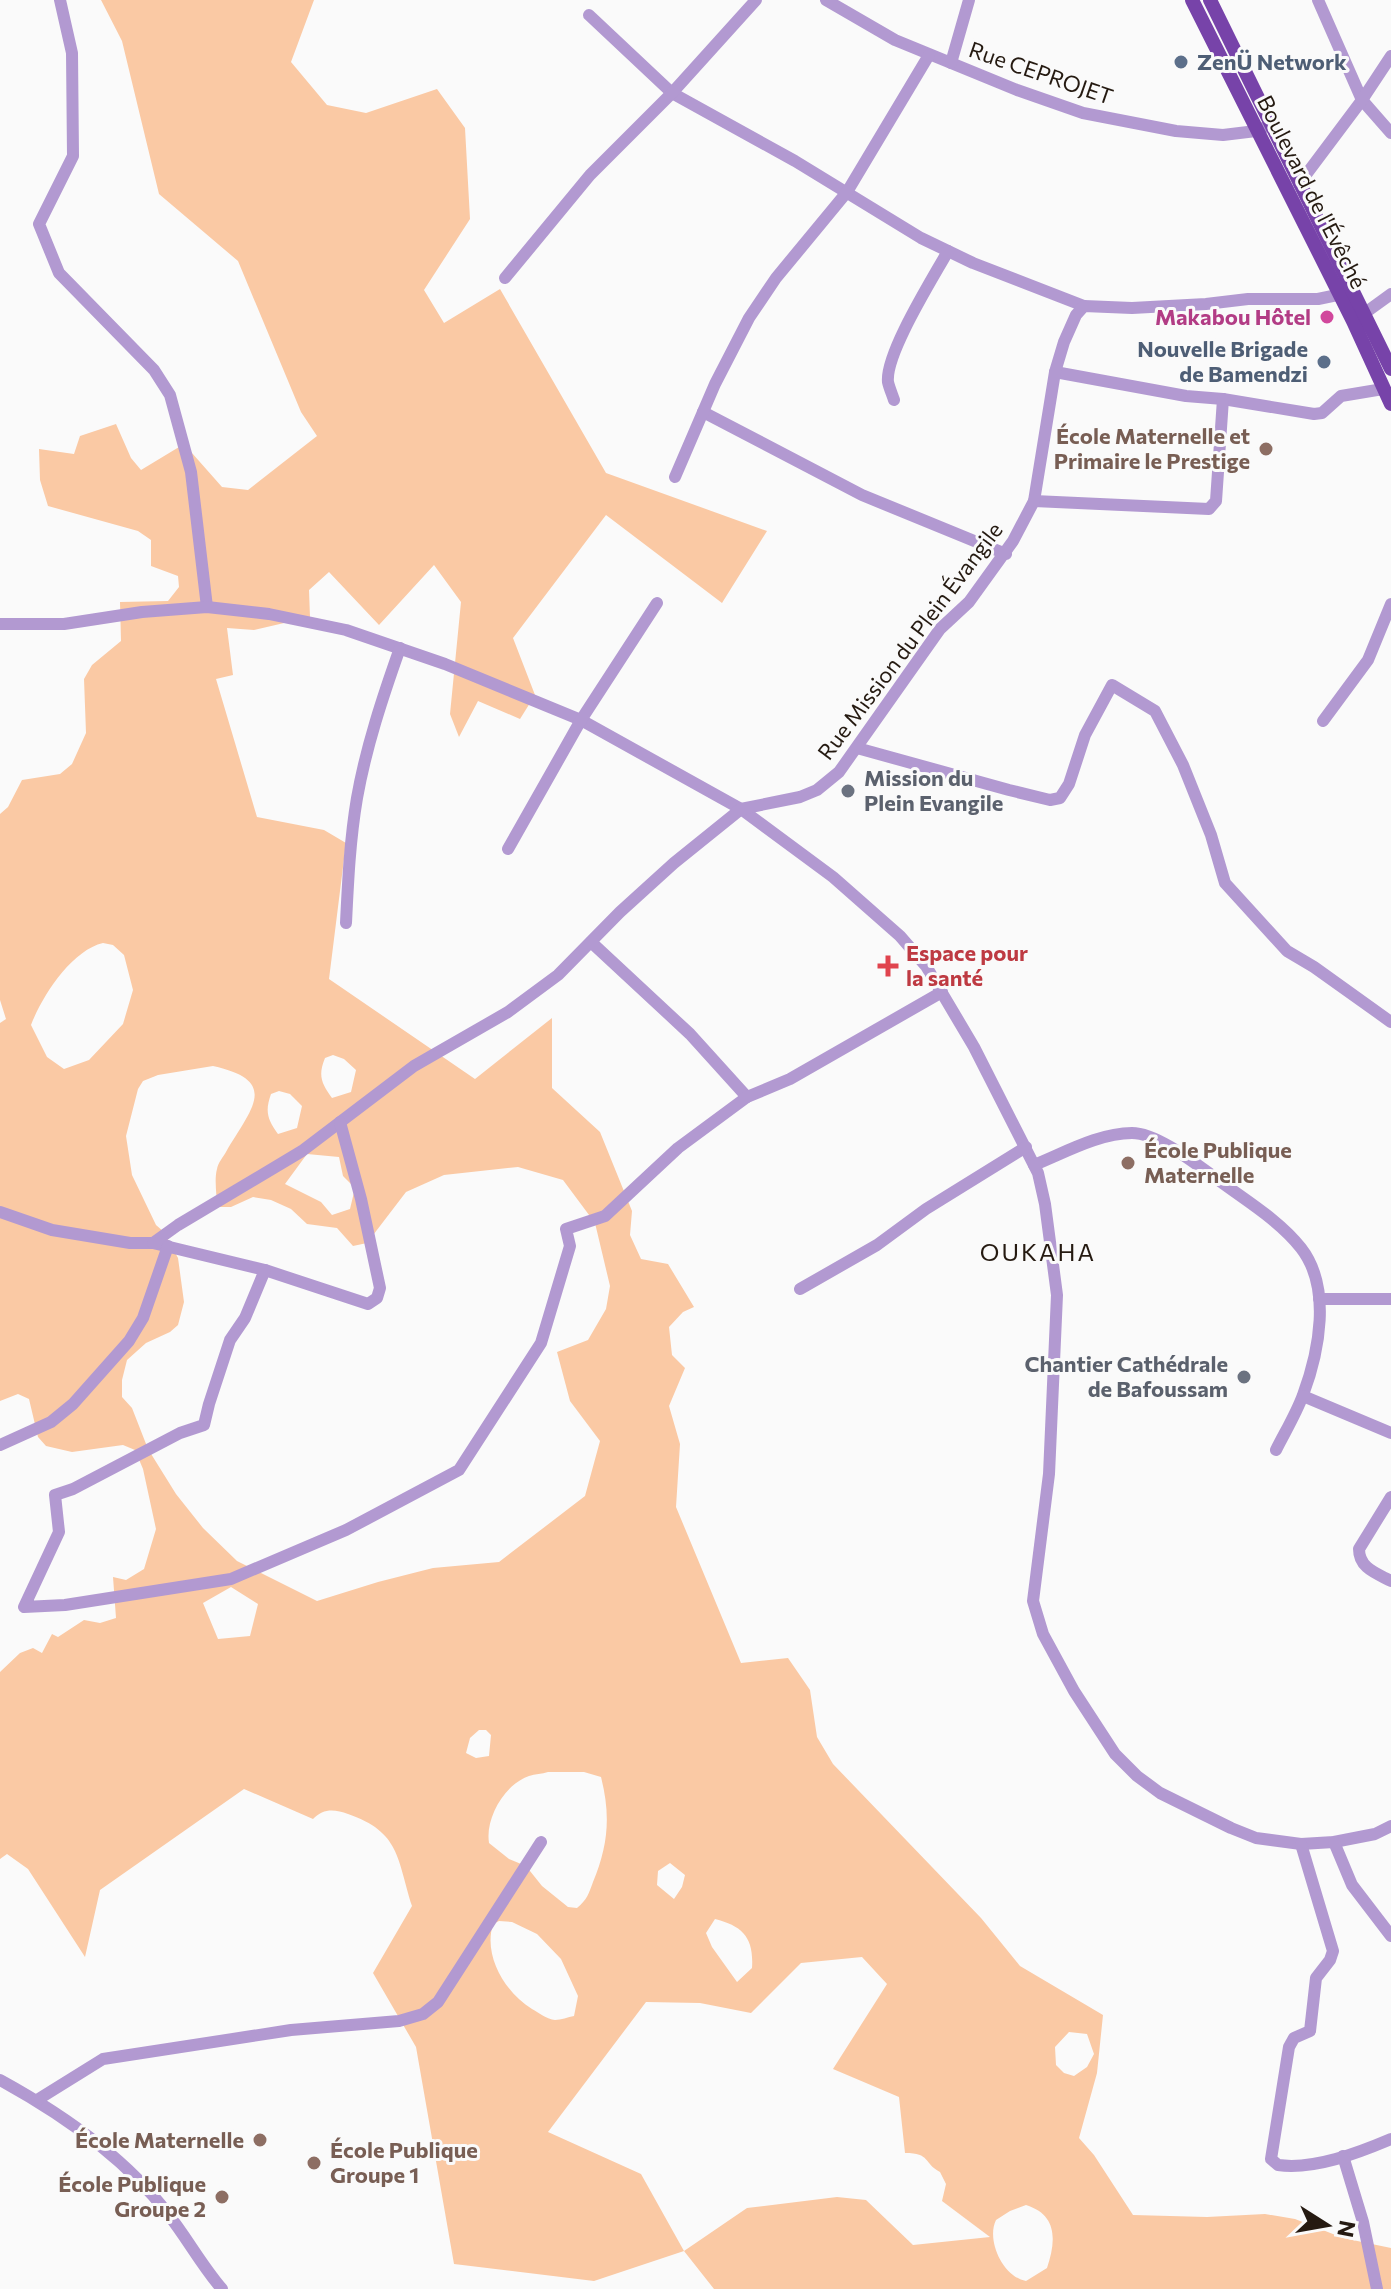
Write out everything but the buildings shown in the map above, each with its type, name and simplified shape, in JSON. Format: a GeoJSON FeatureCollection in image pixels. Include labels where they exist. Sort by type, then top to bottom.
{"type":"FeatureCollection","features":[{"type":"Feature","properties":{"kind":"main road","name":"Boulevard de l'Évêché"},"geometry":{"type":"LineString","coordinates":[[1192,0],[1256,131],[1358,317],[1391,369]]}},
{"type":"Feature","properties":{"kind":"main road","name":"Boulevard de l'Évêché"},"geometry":{"type":"LineString","coordinates":[[1210,0],[1299,184],[1346,293]]}},
{"type":"Feature","properties":{"kind":"main road","name":"Boulevard de l'Évêché"},"geometry":{"type":"LineString","coordinates":[[1358,317],[1391,404]]}},
{"type":"Feature","properties":{"kind":"street"},"geometry":{"type":"LineString","coordinates":[[60,0],[72,53],[73,156],[39,224],[59,273],[154,370],[170,395],[191,472],[207,607]]}},
{"type":"Feature","properties":{"kind":"street"},"geometry":{"type":"LineString","coordinates":[[505,278],[590,175],[672,93],[756,0]]}},
{"type":"Feature","properties":{"kind":"street","name":"Rue CEPROJET"},"geometry":{"type":"LineString","coordinates":[[826,0],[895,40],[929,55],[1083,113],[1176,131],[1223,135],[1256,131]]}},
{"type":"Feature","properties":{"kind":"street"},"geometry":{"type":"LineString","coordinates":[[951,63],[969,0]]}},
{"type":"Feature","properties":{"kind":"street"},"geometry":{"type":"LineString","coordinates":[[1318,0],[1362,100],[1391,133]]}},
{"type":"Feature","properties":{"kind":"street"},"geometry":{"type":"LineString","coordinates":[[589,15],[672,93],[847,192],[921,238],[1084,306],[1176,306],[1248,299],[1318,299],[1346,293]]}},
{"type":"Feature","properties":{"kind":"street"},"geometry":{"type":"LineString","coordinates":[[675,477],[749,318],[776,278],[847,192],[929,55]]}},
{"type":"Feature","properties":{"kind":"street"},"geometry":{"type":"LineString","coordinates":[[1299,184],[1391,56]]}},
{"type":"Feature","properties":{"kind":"street"},"geometry":{"type":"LineString","coordinates":[[1256,131],[1271,124]]}},
{"type":"Feature","properties":{"kind":"street"},"geometry":{"type":"LineString","coordinates":[[894,400],[888,382],[890,369],[910,321],[948,251]]}},
{"type":"Feature","properties":{"kind":"street"},"geometry":{"type":"LineString","coordinates":[[1358,317],[1391,294]]}},
{"type":"Feature","properties":{"kind":"street","name":"Rue Mission du Plein Évangile"},"geometry":{"type":"LineString","coordinates":[[153,1243],[302,1151],[414,1066],[508,1012],[558,975],[674,863],[741,809],[789,800],[817,790],[839,772],[940,629],[969,602],[1006,554],[1034,501],[1055,372],[1064,342],[1076,315],[1084,306]]}},
{"type":"Feature","properties":{"kind":"street"},"geometry":{"type":"LineString","coordinates":[[1055,372],[1186,396],[1314,414],[1322,413],[1341,396],[1383,389]]}},
{"type":"Feature","properties":{"kind":"street"},"geometry":{"type":"LineString","coordinates":[[1034,501],[1209,509],[1213,506],[1218,477],[1223,399]]}},
{"type":"Feature","properties":{"kind":"street"},"geometry":{"type":"LineString","coordinates":[[703,412],[862,495],[1006,554]]}},
{"type":"Feature","properties":{"kind":"street"},"geometry":{"type":"LineString","coordinates":[[508,849],[581,720],[657,603]]}},
{"type":"Feature","properties":{"kind":"street"},"geometry":{"type":"LineString","coordinates":[[1323,721],[1368,660],[1391,604]]}},
{"type":"Feature","properties":{"kind":"street"},"geometry":{"type":"LineString","coordinates":[[0,624],[64,624],[142,612],[207,607],[284,617],[346,630],[400,648],[581,720],[741,809],[833,877],[900,936],[926,966],[974,1047],[1034,1165],[1045,1204],[1057,1295],[1049,1474],[1033,1583],[1034,1612],[1074,1691],[1115,1754],[1149,1787],[1220,1823],[1256,1838],[1301,1844],[1334,1842],[1375,1834],[1391,1826]]}},
{"type":"Feature","properties":{"kind":"street"},"geometry":{"type":"LineString","coordinates":[[346,923],[357,796],[380,705],[400,648]]}},
{"type":"Feature","properties":{"kind":"street"},"geometry":{"type":"LineString","coordinates":[[857,748],[1023,794],[1050,800],[1060,798],[1069,784],[1085,735],[1112,685],[1155,711],[1183,765],[1211,835],[1225,883],[1287,951],[1391,1022]]}},
{"type":"Feature","properties":{"kind":"street"},"geometry":{"type":"LineString","coordinates":[[591,942],[690,1034],[747,1097]]}},
{"type":"Feature","properties":{"kind":"street"},"geometry":{"type":"LineString","coordinates":[[265,1270],[245,1318],[230,1340],[204,1425],[180,1433],[73,1489],[55,1495],[59,1532],[24,1607],[65,1605],[231,1579],[346,1530],[459,1470],[541,1343],[570,1246],[566,1229],[605,1216],[678,1148],[747,1097],[790,1079],[942,992]]}},
{"type":"Feature","properties":{"kind":"street"},"geometry":{"type":"LineString","coordinates":[[0,1212],[52,1230],[130,1243],[153,1243],[265,1270],[368,1304],[377,1298],[380,1288],[340,1122]]}},
{"type":"Feature","properties":{"kind":"street"},"geometry":{"type":"LineString","coordinates":[[1034,1165],[1116,1134],[1136,1133],[1192,1161],[1267,1215],[1302,1249],[1315,1278],[1319,1299],[1317,1345],[1303,1396],[1276,1450]]}},
{"type":"Feature","properties":{"kind":"street"},"geometry":{"type":"LineString","coordinates":[[800,1289],[877,1245],[926,1209],[1026,1147]]}},
{"type":"Feature","properties":{"kind":"street"},"geometry":{"type":"LineString","coordinates":[[0,1445],[51,1422],[73,1404],[129,1341],[143,1318],[168,1246]]}},
{"type":"Feature","properties":{"kind":"street"},"geometry":{"type":"LineString","coordinates":[[1319,1299],[1391,1299]]}},
{"type":"Feature","properties":{"kind":"street"},"geometry":{"type":"LineString","coordinates":[[1303,1396],[1391,1433]]}},
{"type":"Feature","properties":{"kind":"street"},"geometry":{"type":"LineString","coordinates":[[1391,1497],[1359,1549],[1364,1566],[1391,1581]]}},
{"type":"Feature","properties":{"kind":"street"},"geometry":{"type":"LineString","coordinates":[[37,2100],[103,2059],[291,2030],[399,2021],[423,2014],[438,2002],[541,1842]]}},
{"type":"Feature","properties":{"kind":"street"},"geometry":{"type":"LineString","coordinates":[[1334,1842],[1352,1885],[1391,1936]]}},
{"type":"Feature","properties":{"kind":"street"},"geometry":{"type":"LineString","coordinates":[[1301,1844],[1333,1951],[1316,1978],[1310,2031],[1294,2038],[1289,2047],[1271,2159],[1274,2164],[1287,2166],[1343,2156],[1391,2139]]}},
{"type":"Feature","properties":{"kind":"street"},"geometry":{"type":"LineString","coordinates":[[0,2080],[37,2100],[119,2161],[167,2211],[222,2289]]}},
{"type":"Feature","properties":{"kind":"street"},"geometry":{"type":"LineString","coordinates":[[1343,2156],[1363,2222],[1377,2289]]}},
{"type":"Feature","properties":{"kind":"shaded area"},"geometry":{"type":"Polygon","coordinates":[[[101,0],[314,0],[291,62],[327,105],[366,113],[437,89],[465,128],[470,219],[424,290],[444,323],[500,289],[606,473],[767,531],[722,603],[606,515],[513,638],[535,695],[520,719],[478,701],[459,737],[450,714],[461,602],[434,565],[379,625],[329,572],[309,590],[310,617],[254,630],[227,628],[233,675],[216,679],[257,817],[324,830],[346,843],[329,979],[475,1079],[552,1018],[552,1088],[600,1132],[632,1211],[630,1235],[641,1259],[668,1264],[694,1307],[683,1312],[669,1327],[672,1355],[685,1368],[669,1406],[680,1444],[676,1507],[741,1663],[788,1658],[810,1690],[817,1737],[833,1764],[981,1918],[1020,1966],[1103,2015],[1097,2073],[1079,2138],[1094,2155],[1133,2215],[1207,2217],[1265,2214],[1295,2219],[1343,2238],[1391,2248],[1391,2289],[714,2289],[684,2251],[594,2281],[454,2264],[416,2047],[373,1973],[412,1906],[394,1849],[378,1829],[338,1811],[325,1811],[313,1819],[244,1789],[100,1890],[85,1957],[28,1869],[7,1854],[0,1859],[0,1672],[20,1653],[33,1648],[42,1653],[52,1634],[58,1637],[84,1620],[100,1623],[116,1618],[113,1577],[126,1580],[144,1569],[156,1529],[143,1469],[135,1450],[123,1445],[72,1452],[46,1446],[38,1437],[29,1399],[18,1394],[0,1401],[0,1023],[6,1019],[0,1000],[0,814],[8,807],[22,780],[60,774],[72,764],[86,733],[84,679],[92,665],[121,641],[120,602],[168,601],[179,587],[178,576],[151,566],[151,540],[138,531],[48,506],[40,480],[39,449],[74,454],[80,436],[116,424],[131,458],[141,470],[184,444],[222,487],[248,490],[317,436],[301,412],[238,261],[159,194],[122,41],[101,0]],[[103,943],[80,955],[50,988],[31,1025],[47,1057],[64,1069],[89,1060],[123,1024],[133,990],[124,955],[113,945],[103,943]],[[333,1055],[325,1058],[323,1083],[332,1098],[351,1092],[356,1070],[344,1059],[333,1055]],[[213,1066],[158,1075],[143,1081],[138,1089],[126,1136],[132,1175],[156,1225],[164,1232],[178,1258],[184,1302],[178,1325],[146,1343],[127,1360],[122,1397],[132,1408],[148,1449],[176,1494],[203,1528],[237,1561],[317,1601],[433,1568],[499,1562],[585,1496],[600,1441],[570,1401],[557,1352],[588,1340],[606,1309],[610,1286],[595,1223],[563,1180],[518,1167],[444,1175],[406,1192],[367,1243],[353,1246],[337,1228],[307,1224],[291,1209],[271,1200],[253,1197],[231,1207],[217,1207],[218,1167],[251,1110],[254,1098],[254,1088],[247,1080],[234,1072],[213,1066]],[[279,1091],[271,1094],[269,1119],[278,1134],[297,1128],[302,1106],[290,1094],[279,1091]],[[307,1154],[285,1184],[321,1202],[332,1215],[350,1209],[355,1188],[343,1176],[339,1157],[307,1154]],[[231,1587],[203,1603],[218,1639],[250,1636],[258,1604],[231,1587]],[[479,1730],[470,1738],[466,1753],[476,1758],[489,1756],[491,1735],[486,1730],[479,1730]],[[548,1772],[529,1776],[512,1786],[498,1803],[490,1823],[489,1843],[509,1859],[526,1866],[542,1886],[568,1907],[577,1908],[589,1893],[605,1843],[607,1818],[601,1777],[584,1772],[548,1772]],[[670,1863],[658,1871],[657,1885],[674,1899],[685,1875],[670,1863]],[[715,1919],[706,1933],[712,1947],[737,1982],[752,1968],[749,1941],[733,1925],[715,1919]],[[499,1921],[493,1924],[491,1948],[505,1983],[522,2002],[552,2019],[574,2016],[578,1996],[561,1959],[537,1934],[512,1922],[499,1921]],[[862,1957],[801,1963],[751,2013],[700,2003],[646,2002],[548,2132],[641,2174],[684,2251],[747,2208],[837,2197],[866,2200],[913,2245],[990,2237],[942,2201],[946,2184],[940,2172],[923,2157],[905,2153],[899,2097],[833,2069],[887,1984],[862,1957]],[[1069,2032],[1055,2047],[1056,2065],[1064,2073],[1074,2076],[1087,2067],[1094,2054],[1087,2034],[1069,2032]],[[1026,2205],[1010,2211],[996,2220],[993,2228],[995,2247],[1010,2273],[1026,2281],[1047,2268],[1052,2230],[1044,2215],[1036,2209],[1026,2205]]]}},
{"type":"Feature","properties":{"kind":"place","name":"ZenÜ Network"},"geometry":{"type":"Point","coordinates":[1181,62]}},
{"type":"Feature","properties":{"kind":"place","name":"Makabou Hôtel"},"geometry":{"type":"Point","coordinates":[1327,317]}},
{"type":"Feature","properties":{"kind":"place","name":"Nouvelle Brigade de Bamendzi"},"geometry":{"type":"Point","coordinates":[1324,362]}},
{"type":"Feature","properties":{"kind":"place","name":"École Maternelle et Primaire le Prestige"},"geometry":{"type":"Point","coordinates":[1266,449]}},
{"type":"Feature","properties":{"kind":"place","name":"Mission du Plein Evangile"},"geometry":{"type":"Point","coordinates":[848,791]}},
{"type":"Feature","properties":{"kind":"place","name":"Espace pour la santé"},"geometry":{"type":"Point","coordinates":[888,966]}},
{"type":"Feature","properties":{"kind":"place","name":"École Publique Maternelle"},"geometry":{"type":"Point","coordinates":[1128,1163]}},
{"type":"Feature","properties":{"kind":"place","name":"Chantier Cathédrale de Bafoussam"},"geometry":{"type":"Point","coordinates":[1244,1377]}},
{"type":"Feature","properties":{"kind":"place","name":"École Maternelle"},"geometry":{"type":"Point","coordinates":[260,2140]}},
{"type":"Feature","properties":{"kind":"place","name":"École Publique Groupe 1"},"geometry":{"type":"Point","coordinates":[314,2163]}},
{"type":"Feature","properties":{"kind":"place","name":"École Publique Groupe 2"},"geometry":{"type":"Point","coordinates":[222,2197]}},
{"type":"Feature","properties":{"kind":"district","name":"OUKAHA"},"geometry":{"type":"Point","coordinates":[1038,1253]}}]}
